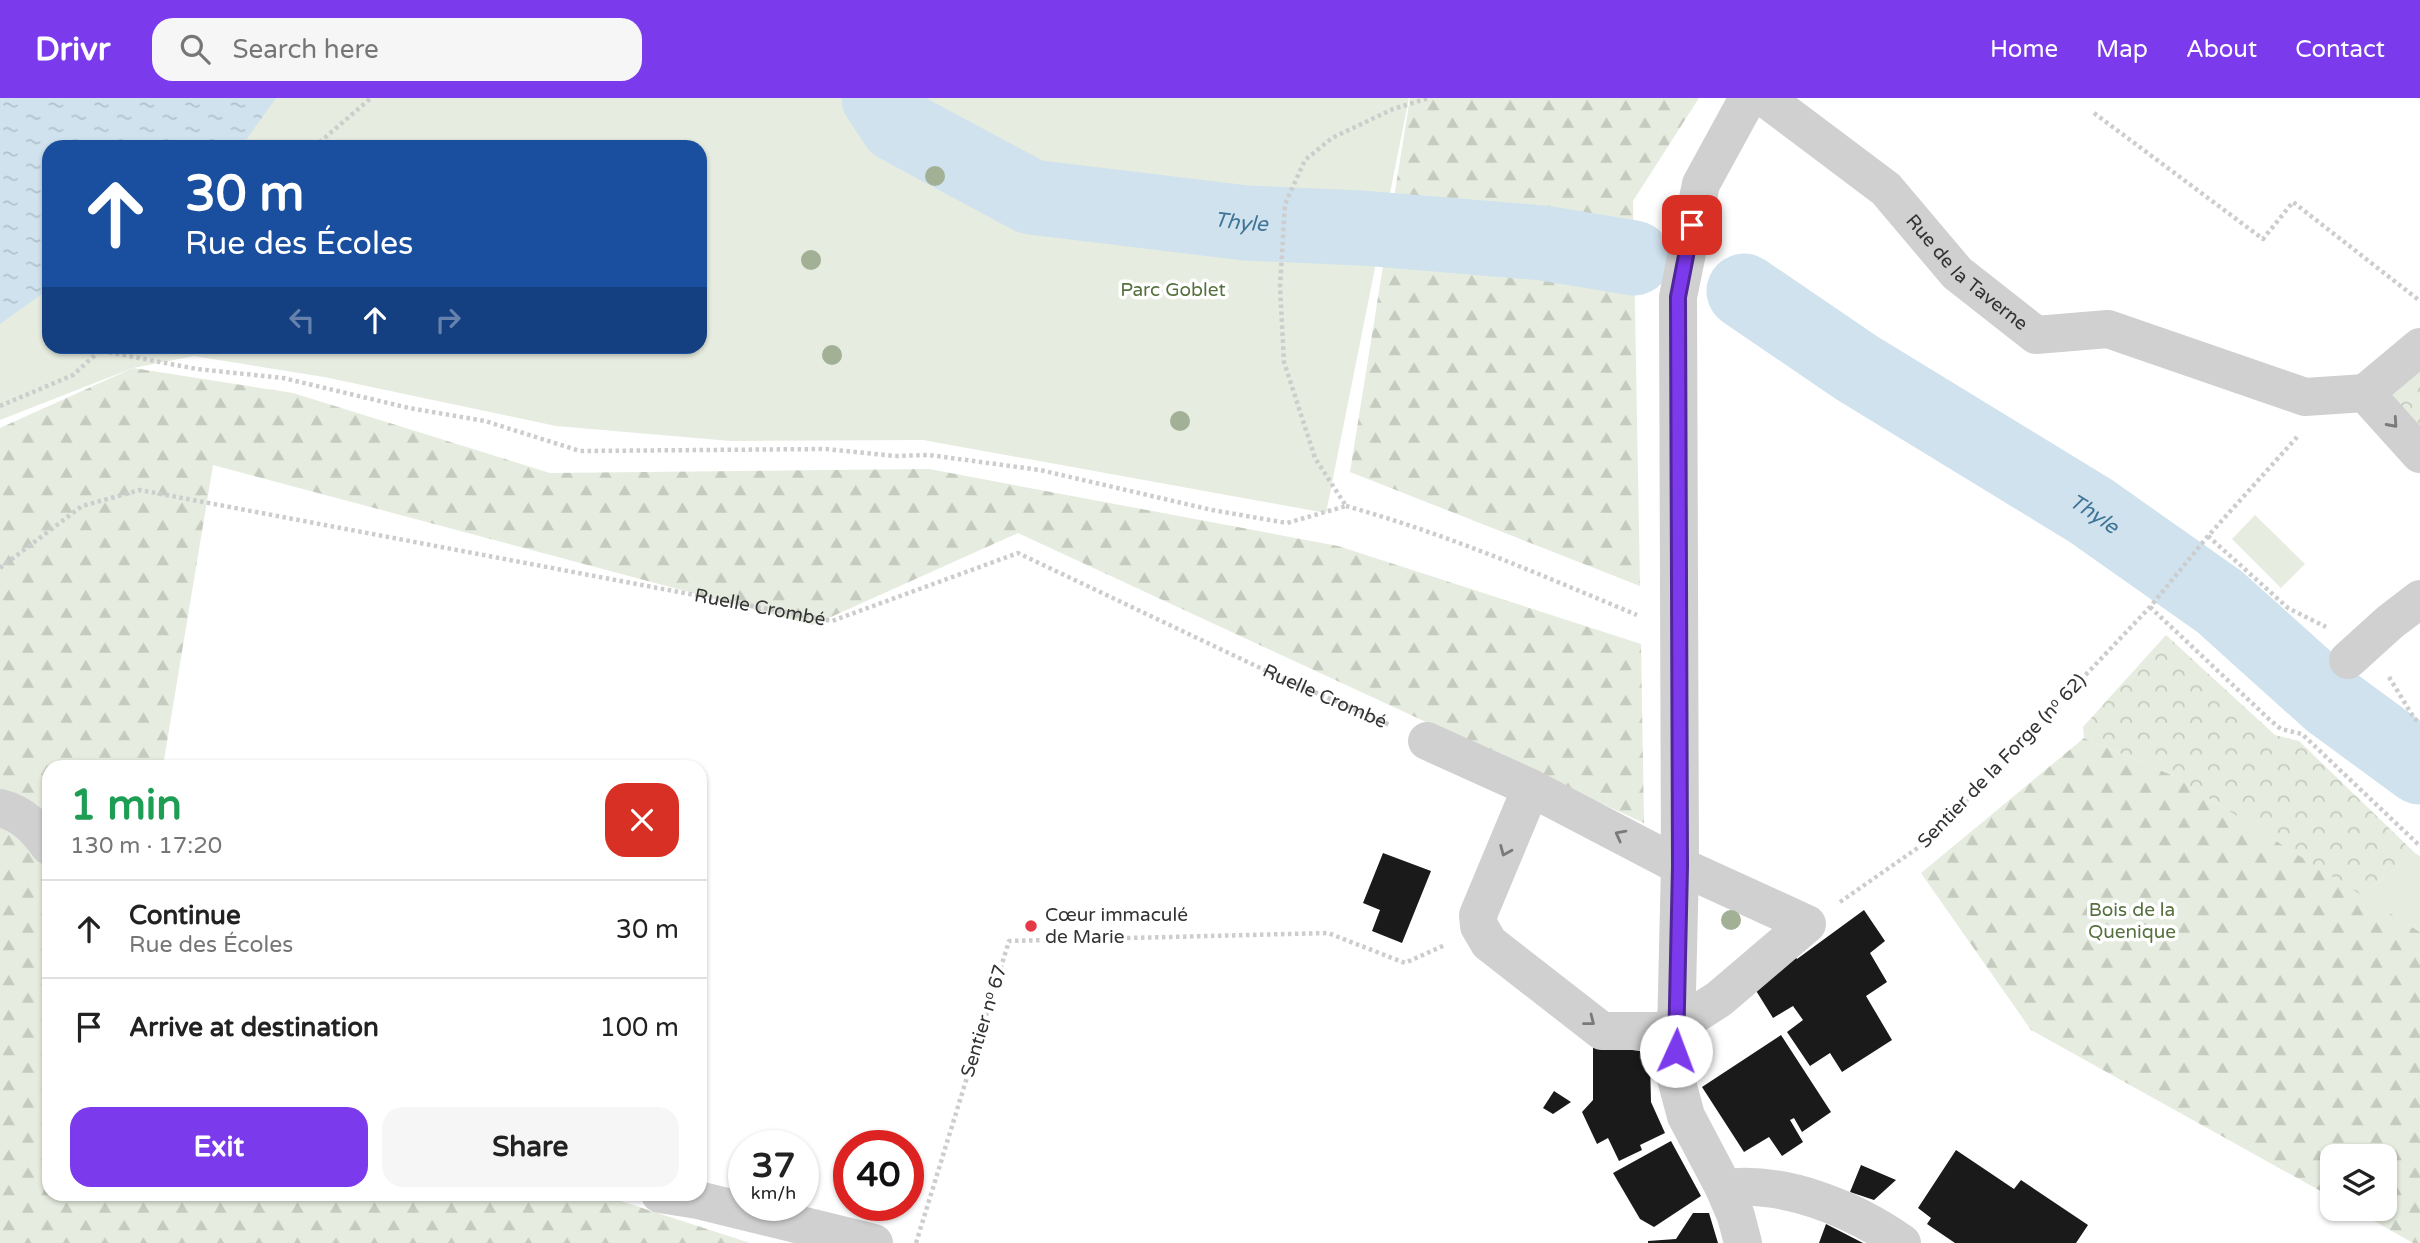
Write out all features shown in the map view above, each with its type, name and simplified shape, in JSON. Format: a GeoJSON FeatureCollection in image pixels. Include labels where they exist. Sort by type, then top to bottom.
{"type":"FeatureCollection","features":[{"type":"Feature","properties":{"kind":"street"},"geometry":{"type":"LineString","coordinates":[[1742,1243],[1736,1216],[1724,1188],[1686,1116],[1675,1075],[1680,866],[1678,297],[1701,184],[1748,98]]}},
{"type":"Feature","properties":{"kind":"street","name":"Rue de la Taverne"},"geometry":{"type":"LineString","coordinates":[[1765,98],[1886,189],[1958,273],[2036,335],[2109,329],[2305,397],[2365,393]]}},
{"type":"Feature","properties":{"kind":"street"},"geometry":{"type":"LineString","coordinates":[[2420,347],[2365,393],[2420,454]]}},
{"type":"Feature","properties":{"kind":"street"},"geometry":{"type":"LineString","coordinates":[[2356,653],[2390,622],[2420,602]]}},
{"type":"Feature","properties":{"kind":"street"},"geometry":{"type":"LineString","coordinates":[[2420,602],[2420,622]]}},
{"type":"Feature","properties":{"kind":"street"},"geometry":{"type":"LineString","coordinates":[[1427,741],[1531,788],[1680,866],[1807,925],[1719,999],[1677,1026],[1658,1031],[1602,1031],[1489,943],[1481,929],[1478,915],[1531,788]]}},
{"type":"Feature","properties":{"kind":"street"},"geometry":{"type":"LineString","coordinates":[[0,807],[32,823],[42,837]]}},
{"type":"Feature","properties":{"kind":"street"},"geometry":{"type":"LineString","coordinates":[[1724,1188],[1746,1185],[1797,1193],[1855,1217],[1902,1243]]}},
{"type":"Feature","properties":{"kind":"street"},"geometry":{"type":"LineString","coordinates":[[702,1201],[860,1241]]}},
{"type":"Feature","properties":{"kind":"path"},"geometry":{"type":"LineString","coordinates":[[322,140],[371,98]]}},
{"type":"Feature","properties":{"kind":"path"},"geometry":{"type":"LineString","coordinates":[[1346,506],[1315,458],[1284,362],[1279,288],[1285,204],[1305,160],[1332,138],[1393,109],[1429,98]]}},
{"type":"Feature","properties":{"kind":"path"},"geometry":{"type":"LineString","coordinates":[[2094,113],[2263,239],[2293,202],[2420,302]]}},
{"type":"Feature","properties":{"kind":"path"},"geometry":{"type":"LineString","coordinates":[[0,406],[73,375],[98,354]]}},
{"type":"Feature","properties":{"kind":"path"},"geometry":{"type":"LineString","coordinates":[[127,354],[197,369],[283,378],[409,408],[485,421],[580,451],[826,449],[895,456],[929,455],[1040,470],[1200,507],[1287,523],[1346,506],[1387,517],[1488,553],[1679,633]]}},
{"type":"Feature","properties":{"kind":"path","name":"Sentier de la Forge (nᵒ 62)"},"geometry":{"type":"LineString","coordinates":[[1807,925],[1929,841],[2150,607],[2208,536],[2305,428]]}},
{"type":"Feature","properties":{"kind":"path","name":"Ruelle Crombé"},"geometry":{"type":"LineString","coordinates":[[0,568],[82,506],[140,490],[832,621],[1018,553],[1273,674],[1427,741]]}},
{"type":"Feature","properties":{"kind":"path"},"geometry":{"type":"LineString","coordinates":[[2208,536],[2287,608],[2389,677],[2414,718],[2420,723]]}},
{"type":"Feature","properties":{"kind":"path"},"geometry":{"type":"LineString","coordinates":[[2150,607],[2271,721],[2281,729],[2302,734],[2420,846]]}},
{"type":"Feature","properties":{"kind":"path","name":"Sentier nᵒ 67"},"geometry":{"type":"LineString","coordinates":[[916,1243],[1009,941],[1328,933],[1405,963],[1481,929]]}},
{"type":"Feature","properties":{"kind":"green space","name":"Parc Goblet"},"geometry":{"type":"Polygon","coordinates":[[[0,98],[1409,98],[1326,513],[923,440],[731,441],[556,426],[324,377],[194,356],[133,368],[0,420],[0,98]]]}},
{"type":"Feature","properties":{"kind":"green space"},"geometry":{"type":"Polygon","coordinates":[[[1410,98],[1699,98],[1633,201],[1640,586],[1350,472],[1410,98]]]}},
{"type":"Feature","properties":{"kind":"green space"},"geometry":{"type":"Polygon","coordinates":[[[2420,347],[2420,454],[2365,393],[2420,347]]]}},
{"type":"Feature","properties":{"kind":"green space"},"geometry":{"type":"Polygon","coordinates":[[[133,368],[293,393],[550,473],[929,469],[1338,546],[1641,644],[1644,823],[1018,533],[813,625],[213,465],[164,760],[42,760],[42,1201],[621,1201],[750,1243],[0,1243],[0,428],[133,368]]]}},
{"type":"Feature","properties":{"kind":"green space"},"geometry":{"type":"Polygon","coordinates":[[[2255,515],[2305,564],[2281,588],[2232,539],[2255,515]]]}},
{"type":"Feature","properties":{"kind":"green space"},"geometry":{"type":"Polygon","coordinates":[[[2166,635],[2275,735],[2299,741],[2415,853],[2361,895],[2174,776],[2084,738],[2083,727],[2166,635]]]}},
{"type":"Feature","properties":{"kind":"green space","name":"Bois de la Quenique"},"geometry":{"type":"Polygon","coordinates":[[[2084,738],[2174,776],[2420,932],[2420,1243],[2413,1243],[2374,1221],[2397,1221],[2397,1144],[2320,1144],[2320,1191],[2031,1030],[1921,873],[2084,738]]]}},
{"type":"Feature","properties":{"kind":"green space"},"geometry":{"type":"Polygon","coordinates":[[[2415,853],[2420,856],[2420,932],[2361,895],[2415,853]]]}},
{"type":"Feature","properties":{"kind":"water"},"geometry":{"type":"Polygon","coordinates":[[[0,98],[276,98],[246,140],[42,140],[42,294],[0,324],[0,98]]]}},
{"type":"Feature","properties":{"kind":"building"},"geometry":{"type":"Polygon","coordinates":[[[1383,853],[1431,871],[1402,943],[1372,931],[1380,910],[1363,903],[1383,853]]]}},
{"type":"Feature","properties":{"kind":"building"},"geometry":{"type":"Polygon","coordinates":[[[1864,910],[1885,941],[1870,953],[1887,982],[1866,996],[1892,1040],[1842,1072],[1830,1053],[1810,1066],[1787,1032],[1803,1020],[1793,1006],[1773,1018],[1755,989],[1795,956],[1797,959],[1864,910]]]}},
{"type":"Feature","properties":{"kind":"building"},"geometry":{"type":"Polygon","coordinates":[[[1781,1035],[1831,1112],[1802,1132],[1794,1118],[1790,1120],[1803,1142],[1782,1156],[1769,1137],[1744,1152],[1702,1087],[1781,1035]]]}},
{"type":"Feature","properties":{"kind":"building"},"geometry":{"type":"Polygon","coordinates":[[[1593,1045],[1640,1051],[1650,1061],[1651,1102],[1665,1133],[1640,1145],[1642,1150],[1619,1161],[1608,1138],[1597,1144],[1582,1112],[1593,1100],[1593,1045]]]}},
{"type":"Feature","properties":{"kind":"building"},"geometry":{"type":"Polygon","coordinates":[[[1554,1091],[1571,1102],[1553,1114],[1543,1108],[1554,1091]]]}},
{"type":"Feature","properties":{"kind":"building"},"geometry":{"type":"Polygon","coordinates":[[[1671,1141],[1701,1196],[1654,1227],[1640,1219],[1613,1173],[1671,1141]]]}},
{"type":"Feature","properties":{"kind":"building"},"geometry":{"type":"Polygon","coordinates":[[[1956,1150],[2014,1189],[2021,1180],[2088,1225],[2076,1243],[1955,1243],[1927,1224],[1931,1218],[1918,1208],[1956,1150]]]}},
{"type":"Feature","properties":{"kind":"building"},"geometry":{"type":"Polygon","coordinates":[[[1861,1165],[1896,1180],[1874,1200],[1850,1192],[1861,1165]]]}},
{"type":"Feature","properties":{"kind":"building"},"geometry":{"type":"Polygon","coordinates":[[[1693,1213],[1709,1213],[1718,1243],[1648,1243],[1676,1239],[1693,1213]]]}},
{"type":"Feature","properties":{"kind":"building"},"geometry":{"type":"Polygon","coordinates":[[[1826,1224],[1863,1243],[1819,1243],[1826,1224]]]}},
{"type":"Feature","properties":{"kind":"waterway","name":"Thyle"},"geometry":{"type":"LineString","coordinates":[[879,98],[897,125],[1031,197],[1246,223],[1362,228],[1543,243],[1634,258]]}},
{"type":"Feature","properties":{"kind":"waterway","name":"Thyle"},"geometry":{"type":"LineString","coordinates":[[1744,291],[1857,368],[2091,511],[2220,602],[2330,701],[2420,767]]}},
{"type":"Feature","properties":{"kind":"place","name":"Cœur immaculé de Marie"},"geometry":{"type":"Point","coordinates":[1031,926]}},
{"type":"Feature","properties":{"kind":"route"},"geometry":{"type":"LineString","coordinates":[[1676,1051],[1680,866],[1678,297],[1692,225]]}}]}
